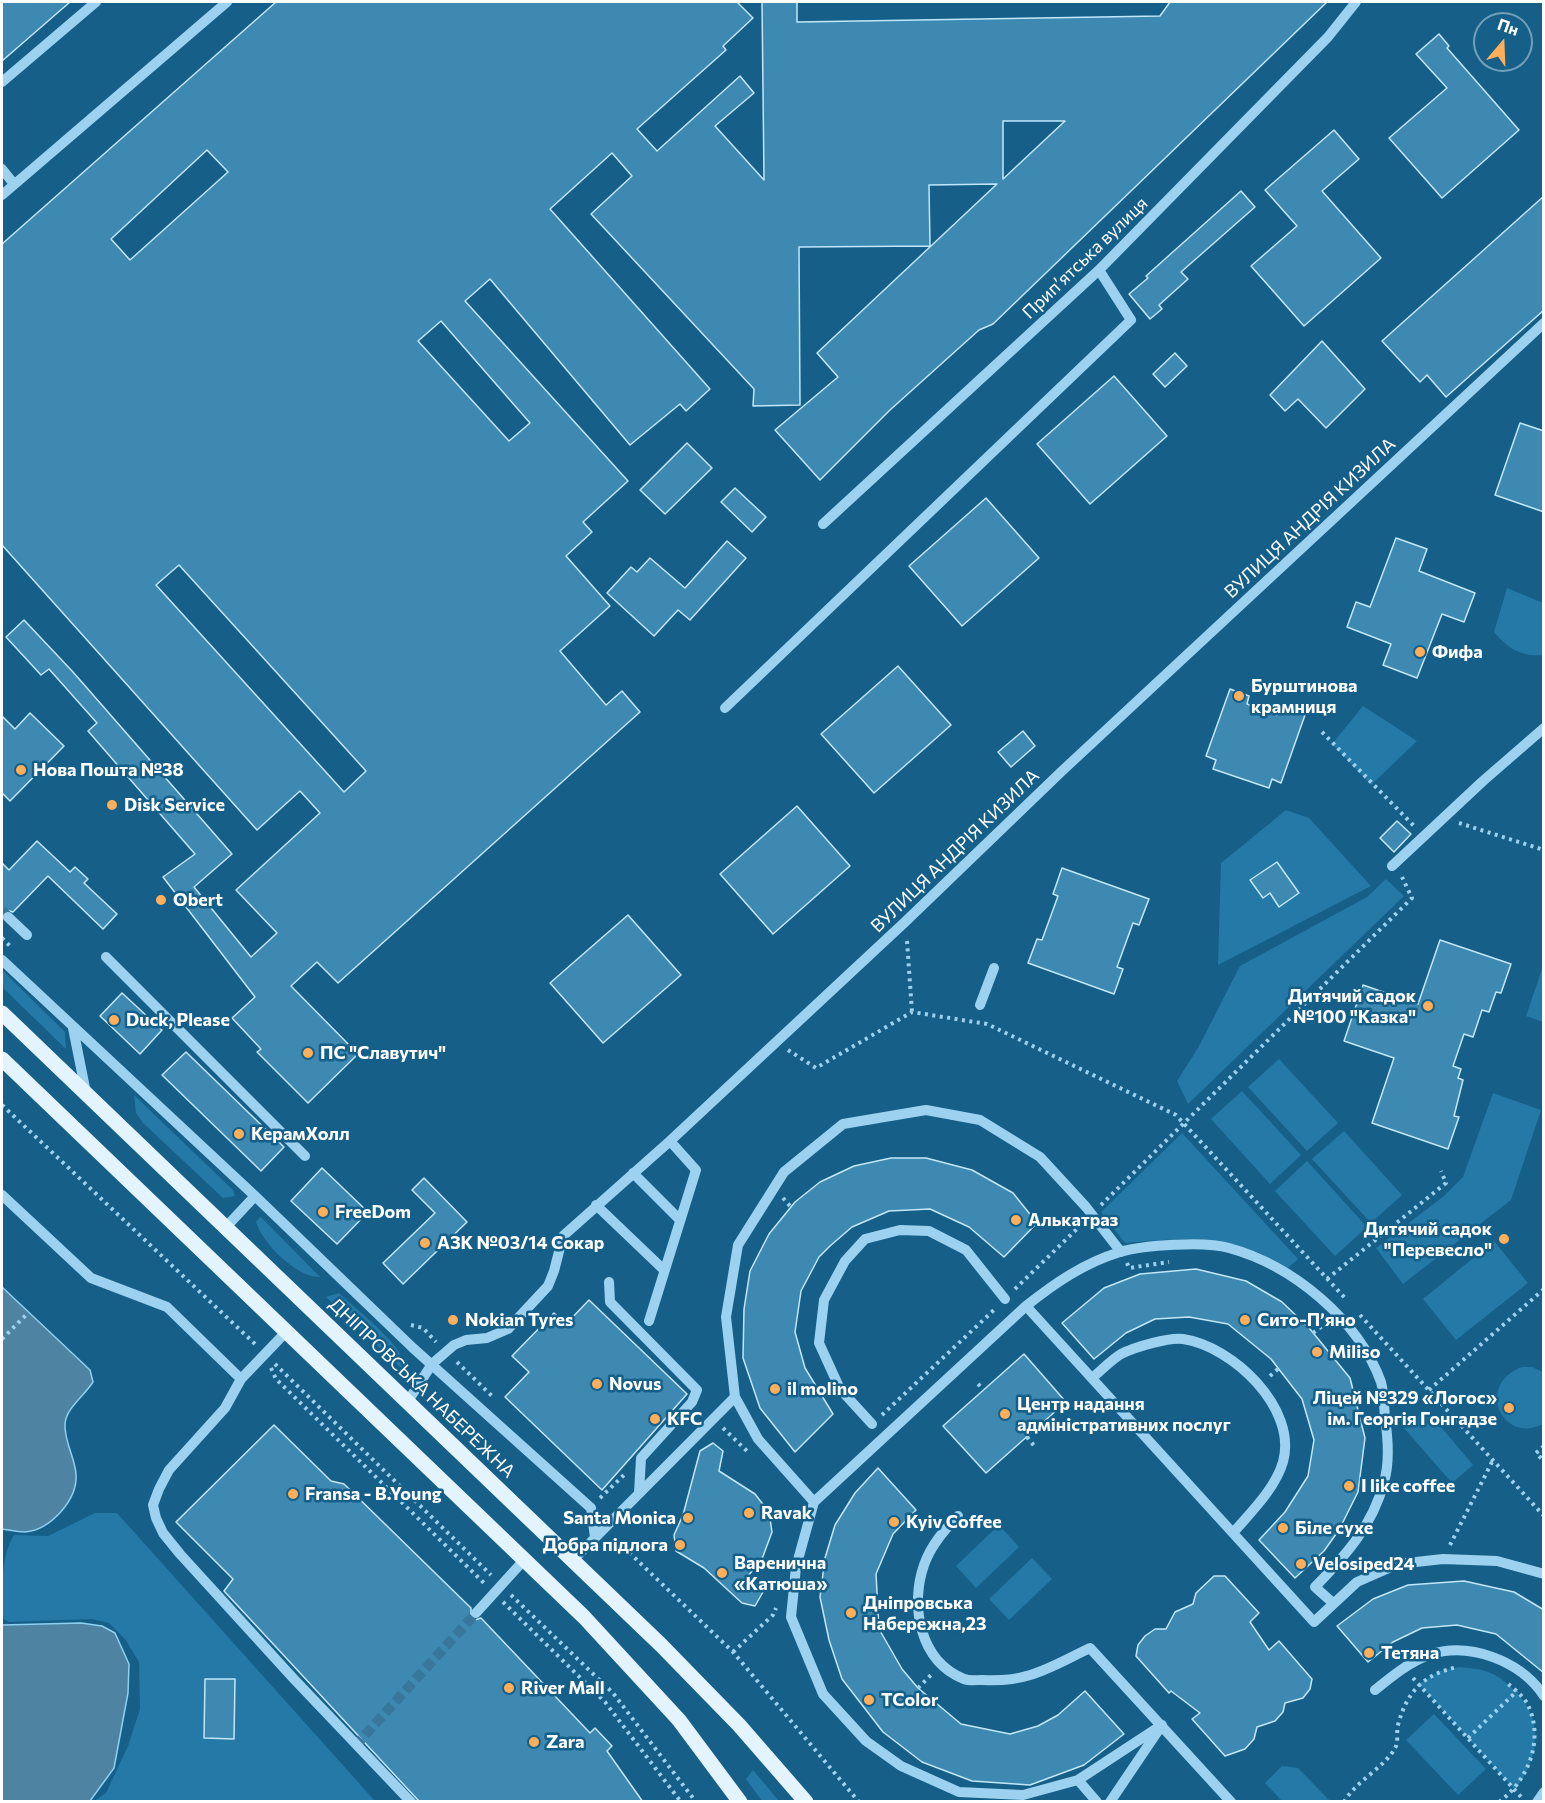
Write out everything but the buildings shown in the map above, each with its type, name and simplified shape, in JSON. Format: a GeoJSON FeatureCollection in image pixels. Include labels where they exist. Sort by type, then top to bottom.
{"type":"FeatureCollection","features":[{"type":"Feature","properties":{"kind":"main road","name":"ДНІПРОВСЬКА НАБЕРЕЖНА"},"geometry":{"type":"LineString","coordinates":[[2,1013],[709,1692],[806,1802]]}},
{"type":"Feature","properties":{"kind":"main road"},"geometry":{"type":"LineString","coordinates":[[2,1059],[584,1617],[678,1720],[740,1802]]}},
{"type":"Feature","properties":{"kind":"street"},"geometry":{"type":"LineString","coordinates":[[2,82],[96,2]]}},
{"type":"Feature","properties":{"kind":"street"},"geometry":{"type":"LineString","coordinates":[[2,195],[227,2]]}},
{"type":"Feature","properties":{"kind":"street","name":"Припʼятська вулиця"},"geometry":{"type":"LineString","coordinates":[[823,524],[1099,270],[1328,37],[1356,2]]}},
{"type":"Feature","properties":{"kind":"street"},"geometry":{"type":"LineString","coordinates":[[2,168],[14,184]]}},
{"type":"Feature","properties":{"kind":"street"},"geometry":{"type":"LineString","coordinates":[[725,708],[1131,320],[1099,270]]}},
{"type":"Feature","properties":{"kind":"street","name":"ВУЛИЦЯ АНДРІЯ КИЗИЛА"},"geometry":{"type":"LineString","coordinates":[[408,1401],[432,1364],[454,1345],[487,1338],[508,1329],[548,1286],[562,1236],[670,1141],[905,922],[1062,771],[1544,323]]}},
{"type":"Feature","properties":{"kind":"street"},"geometry":{"type":"LineString","coordinates":[[1392,866],[1544,728]]}},
{"type":"Feature","properties":{"kind":"street"},"geometry":{"type":"LineString","coordinates":[[8,916],[27,935]]}},
{"type":"Feature","properties":{"kind":"street"},"geometry":{"type":"LineString","coordinates":[[106,957],[305,1156]]}},
{"type":"Feature","properties":{"kind":"street"},"geometry":{"type":"LineString","coordinates":[[2,960],[432,1364],[591,1508],[595,1537]]}},
{"type":"Feature","properties":{"kind":"street"},"geometry":{"type":"LineString","coordinates":[[980,1005],[994,968]]}},
{"type":"Feature","properties":{"kind":"street"},"geometry":{"type":"LineString","coordinates":[[73,1028],[86,1093]]}},
{"type":"Feature","properties":{"kind":"street"},"geometry":{"type":"LineString","coordinates":[[814,1502],[758,1439],[735,1397],[726,1317],[738,1245],[784,1172],[843,1124],[926,1110],[980,1120],[1040,1157],[1092,1214],[1121,1252]]}},
{"type":"Feature","properties":{"kind":"street"},"geometry":{"type":"LineString","coordinates":[[649,1321],[696,1170],[670,1141]]}},
{"type":"Feature","properties":{"kind":"street"},"geometry":{"type":"LineString","coordinates":[[633,1173],[680,1220]]}},
{"type":"Feature","properties":{"kind":"street"},"geometry":{"type":"LineString","coordinates":[[2,1195],[91,1278],[167,1307],[241,1379]]}},
{"type":"Feature","properties":{"kind":"street"},"geometry":{"type":"LineString","coordinates":[[226,1227],[255,1196]]}},
{"type":"Feature","properties":{"kind":"street"},"geometry":{"type":"LineString","coordinates":[[596,1205],[664,1270]]}},
{"type":"Feature","properties":{"kind":"street"},"geometry":{"type":"LineString","coordinates":[[872,1424],[840,1389],[819,1343],[824,1300],[844,1261],[865,1239],[900,1230],[929,1232],[966,1250],[1005,1299]]}},
{"type":"Feature","properties":{"kind":"street"},"geometry":{"type":"LineString","coordinates":[[1162,1725],[1078,1780],[1023,1795],[959,1792],[901,1766],[866,1741],[846,1721],[823,1694],[791,1617],[796,1568],[814,1502],[1026,1306],[1067,1274],[1121,1252],[1171,1245],[1227,1247],[1272,1264],[1314,1293],[1354,1333],[1381,1383],[1388,1437],[1385,1480],[1369,1523],[1348,1554],[1315,1587],[1333,1604]]}},
{"type":"Feature","properties":{"kind":"street"},"geometry":{"type":"LineString","coordinates":[[609,1282],[610,1302],[697,1390],[692,1402],[641,1458],[639,1493]]}},
{"type":"Feature","properties":{"kind":"street"},"geometry":{"type":"LineString","coordinates":[[1026,1306],[1314,1622],[1357,1582],[1398,1564],[1443,1559],[1497,1561],[1544,1574]]}},
{"type":"Feature","properties":{"kind":"street"},"geometry":{"type":"LineString","coordinates":[[286,1332],[241,1379],[225,1408],[169,1470],[153,1505],[156,1518],[163,1533],[204,1581],[340,1729],[411,1802]]}},
{"type":"Feature","properties":{"kind":"street"},"geometry":{"type":"LineString","coordinates":[[1093,1377],[1120,1355],[1145,1346],[1181,1339],[1215,1348],[1250,1373],[1273,1405],[1284,1435],[1283,1461],[1270,1486],[1233,1533]]}},
{"type":"Feature","properties":{"kind":"street"},"geometry":{"type":"LineString","coordinates":[[573,1560],[603,1527],[715,1420],[735,1397]]}},
{"type":"Feature","properties":{"kind":"street"},"geometry":{"type":"LineString","coordinates":[[958,1516],[940,1535],[925,1562],[918,1586],[919,1615],[926,1644],[940,1663],[964,1679],[1001,1682],[1037,1675],[1090,1648],[1231,1802]]}},
{"type":"Feature","properties":{"kind":"street"},"geometry":{"type":"LineString","coordinates":[[476,1613],[525,1559]]}},
{"type":"Feature","properties":{"kind":"street"},"geometry":{"type":"LineString","coordinates":[[1375,1690],[1405,1668],[1430,1655],[1455,1651],[1502,1661],[1529,1679],[1544,1696]]}},
{"type":"Feature","properties":{"kind":"street"},"geometry":{"type":"LineString","coordinates":[[1110,1802],[1162,1725]]}},
{"type":"Feature","properties":{"kind":"street"},"geometry":{"type":"LineString","coordinates":[[1078,1780],[1097,1802]]}},
{"type":"Feature","properties":{"kind":"street"},"geometry":{"type":"LineString","coordinates":[[1537,1802],[1544,1792]]}},
{"type":"Feature","properties":{"kind":"path"},"geometry":{"type":"LineString","coordinates":[[1322,732],[1424,837]]}},
{"type":"Feature","properties":{"kind":"path"},"geometry":{"type":"LineString","coordinates":[[1450,831],[1467,816]]}},
{"type":"Feature","properties":{"kind":"path"},"geometry":{"type":"LineString","coordinates":[[1458,823],[1544,850]]}},
{"type":"Feature","properties":{"kind":"path"},"geometry":{"type":"LineString","coordinates":[[872,1424],[1005,1299],[1412,898],[1402,877],[1410,869]]}},
{"type":"Feature","properties":{"kind":"path"},"geometry":{"type":"LineString","coordinates":[[905,922],[912,1012]]}},
{"type":"Feature","properties":{"kind":"path"},"geometry":{"type":"LineString","coordinates":[[776,1042],[816,1068],[912,1012],[987,1024],[1176,1115],[1184,1123]]}},
{"type":"Feature","properties":{"kind":"path"},"geometry":{"type":"LineString","coordinates":[[2,1104],[265,1354],[498,1589],[605,1702],[681,1802]]}},
{"type":"Feature","properties":{"kind":"path"},"geometry":{"type":"LineString","coordinates":[[1327,1279],[1446,1183],[1441,1171]]}},
{"type":"Feature","properties":{"kind":"path"},"geometry":{"type":"LineString","coordinates":[[1429,1390],[1544,1289]]}},
{"type":"Feature","properties":{"kind":"path"},"geometry":{"type":"LineString","coordinates":[[2,1339],[28,1313]]}},
{"type":"Feature","properties":{"kind":"path"},"geometry":{"type":"LineString","coordinates":[[1313,1333],[1325,1324]]}},
{"type":"Feature","properties":{"kind":"path"},"geometry":{"type":"LineString","coordinates":[[265,1354],[276,1379],[498,1589],[613,1693],[696,1802]]}},
{"type":"Feature","properties":{"kind":"path"},"geometry":{"type":"LineString","coordinates":[[1270,1376],[1278,1369]]}},
{"type":"Feature","properties":{"kind":"path"},"geometry":{"type":"LineString","coordinates":[[978,1384],[984,1390]]}},
{"type":"Feature","properties":{"kind":"path"},"geometry":{"type":"LineString","coordinates":[[715,1420],[756,1461]]}},
{"type":"Feature","properties":{"kind":"path"},"geometry":{"type":"LineString","coordinates":[[1026,1437],[1035,1447]]}},
{"type":"Feature","properties":{"kind":"path"},"geometry":{"type":"LineString","coordinates":[[1544,1446],[1536,1452],[1544,1461]]}},
{"type":"Feature","properties":{"kind":"path"},"geometry":{"type":"LineString","coordinates":[[1443,1559],[1492,1460]]}},
{"type":"Feature","properties":{"kind":"path"},"geometry":{"type":"LineString","coordinates":[[603,1527],[733,1652],[859,1802]]}},
{"type":"Feature","properties":{"kind":"path"},"geometry":{"type":"LineString","coordinates":[[733,1652],[772,1616],[780,1600]]}},
{"type":"Feature","properties":{"kind":"path"},"geometry":{"type":"LineString","coordinates":[[1344,1802],[1396,1747],[1397,1727],[1406,1699],[1419,1684],[1440,1671],[1460,1667]]}},
{"type":"Feature","properties":{"kind":"path"},"geometry":{"type":"LineString","coordinates":[[1405,1668],[1525,1802]]}},
{"type":"Feature","properties":{"kind":"path"},"geometry":{"type":"LineString","coordinates":[[1498,1677],[1527,1703],[1536,1726],[1536,1750],[1529,1771],[1515,1790],[1499,1802]]}},
{"type":"Feature","properties":{"kind":"path"},"geometry":{"type":"LineString","coordinates":[[1468,1738],[1529,1679]]}},
{"type":"Feature","properties":{"kind":"shaded area"},"geometry":{"type":"Polygon","coordinates":[[[1507,588],[1543,603],[1543,655],[1528,655],[1516,651],[1494,632],[1507,588]]]}},
{"type":"Feature","properties":{"kind":"shaded area"},"geometry":{"type":"Polygon","coordinates":[[[1363,706],[1417,741],[1371,785],[1332,744],[1363,706]]]}},
{"type":"Feature","properties":{"kind":"shaded area"},"geometry":{"type":"Polygon","coordinates":[[[1286,810],[1309,818],[1371,886],[1218,965],[1221,863],[1286,810]]]}},
{"type":"Feature","properties":{"kind":"shaded area"},"geometry":{"type":"Polygon","coordinates":[[[1386,879],[1404,896],[1188,1104],[1177,1081],[1198,1048],[1240,966],[1367,897],[1386,879]]]}},
{"type":"Feature","properties":{"kind":"shaded area"},"geometry":{"type":"Polygon","coordinates":[[[1543,966],[1543,1022],[1526,1016],[1543,966]]]}},
{"type":"Feature","properties":{"kind":"shaded area"},"geometry":{"type":"Polygon","coordinates":[[[2,970],[65,1032],[66,1049],[2,987],[2,970]]]}},
{"type":"Feature","properties":{"kind":"shaded area"},"geometry":{"type":"Polygon","coordinates":[[[1279,1059],[1338,1123],[1307,1151],[1248,1087],[1279,1059]]]}},
{"type":"Feature","properties":{"kind":"shaded area"},"geometry":{"type":"Polygon","coordinates":[[[1242,1091],[1301,1155],[1270,1184],[1211,1119],[1242,1091]]]}},
{"type":"Feature","properties":{"kind":"shaded area"},"geometry":{"type":"Polygon","coordinates":[[[1493,1093],[1541,1110],[1511,1200],[1403,1284],[1376,1248],[1444,1196],[1463,1177],[1493,1093]]]}},
{"type":"Feature","properties":{"kind":"shaded area"},"geometry":{"type":"Polygon","coordinates":[[[134,1095],[233,1190],[235,1196],[223,1198],[143,1123],[136,1113],[134,1095]]]}},
{"type":"Feature","properties":{"kind":"shaded area"},"geometry":{"type":"Polygon","coordinates":[[[1344,1131],[1402,1195],[1371,1223],[1312,1159],[1344,1131]]]}},
{"type":"Feature","properties":{"kind":"shaded area"},"geometry":{"type":"Polygon","coordinates":[[[1182,1133],[1298,1259],[1288,1268],[1269,1257],[1229,1244],[1189,1240],[1125,1243],[1101,1212],[1182,1133]]]}},
{"type":"Feature","properties":{"kind":"shaded area"},"geometry":{"type":"Polygon","coordinates":[[[1307,1161],[1367,1227],[1335,1256],[1275,1191],[1307,1161]]]}},
{"type":"Feature","properties":{"kind":"shaded area"},"geometry":{"type":"Polygon","coordinates":[[[260,1217],[320,1277],[301,1272],[273,1249],[265,1240],[256,1222],[260,1217]]]}},
{"type":"Feature","properties":{"kind":"shaded area"},"geometry":{"type":"Polygon","coordinates":[[[1494,1241],[1528,1283],[1456,1340],[1423,1299],[1494,1241]]]}},
{"type":"Feature","properties":{"kind":"shaded area"},"geometry":{"type":"Polygon","coordinates":[[[2,1287],[90,1370],[93,1382],[72,1407],[66,1418],[66,1437],[76,1474],[72,1494],[53,1520],[44,1526],[25,1532],[2,1529],[2,1287]]]}},
{"type":"Feature","properties":{"kind":"shaded area"},"geometry":{"type":"Polygon","coordinates":[[[339,1293],[391,1342],[405,1363],[406,1373],[326,1297],[339,1293]]]}},
{"type":"Feature","properties":{"kind":"shaded area"},"geometry":{"type":"Polygon","coordinates":[[[1522,1367],[1532,1367],[1543,1372],[1543,1424],[1529,1428],[1516,1426],[1506,1420],[1497,1398],[1499,1386],[1507,1375],[1522,1367]]]}},
{"type":"Feature","properties":{"kind":"shaded area"},"geometry":{"type":"Polygon","coordinates":[[[1426,1409],[1473,1465],[1452,1483],[1404,1428],[1426,1409]]]}},
{"type":"Feature","properties":{"kind":"shaded area"},"geometry":{"type":"Polygon","coordinates":[[[95,1513],[117,1513],[375,1801],[94,1801],[106,1793],[128,1746],[140,1709],[139,1662],[125,1639],[109,1623],[92,1619],[9,1622],[2,1618],[2,1597],[6,1553],[14,1535],[48,1536],[95,1513]]]}},
{"type":"Feature","properties":{"kind":"shaded area"},"geometry":{"type":"Polygon","coordinates":[[[999,1525],[1019,1547],[976,1588],[956,1566],[999,1525]]]}},
{"type":"Feature","properties":{"kind":"shaded area"},"geometry":{"type":"Polygon","coordinates":[[[1032,1558],[1052,1579],[1009,1620],[989,1599],[1032,1558]]]}},
{"type":"Feature","properties":{"kind":"shaded area"},"geometry":{"type":"Polygon","coordinates":[[[81,1623],[102,1626],[115,1633],[129,1664],[128,1693],[114,1768],[90,1801],[2,1801],[2,1625],[81,1623]]]}},
{"type":"Feature","properties":{"kind":"shaded area"},"geometry":{"type":"Polygon","coordinates":[[[1460,1667],[1485,1671],[1500,1678],[1527,1705],[1535,1729],[1535,1742],[1529,1766],[1515,1790],[1419,1684],[1440,1671],[1460,1667]]]}},
{"type":"Feature","properties":{"kind":"shaded area"},"geometry":{"type":"Polygon","coordinates":[[[1434,1714],[1486,1769],[1458,1795],[1406,1740],[1434,1714]]]}},
{"type":"Feature","properties":{"kind":"shaded area"},"geometry":{"type":"Polygon","coordinates":[[[1282,1766],[1298,1768],[1330,1801],[1282,1801],[1265,1783],[1282,1766]]]}},
{"type":"Feature","properties":{"kind":"shaded area"},"geometry":{"type":"Polygon","coordinates":[[[753,1770],[779,1801],[762,1801],[746,1779],[753,1770]]]}},
{"type":"Feature","properties":{"kind":"tunnel"},"geometry":{"type":"LineString","coordinates":[[2,910],[8,917]]}},
{"type":"Feature","properties":{"kind":"tunnel"},"geometry":{"type":"LineString","coordinates":[[355,1746],[476,1613]]}},
{"type":"Feature","properties":{"kind":"place","name":"Фифа"},"geometry":{"type":"Point","coordinates":[1420,652]}},
{"type":"Feature","properties":{"kind":"place","name":"Бурштинова крамниця"},"geometry":{"type":"Point","coordinates":[1239,696]}},
{"type":"Feature","properties":{"kind":"place","name":"Нова Пошта №38"},"geometry":{"type":"Point","coordinates":[21,770]}},
{"type":"Feature","properties":{"kind":"place","name":"Disk Service"},"geometry":{"type":"Point","coordinates":[112,805]}},
{"type":"Feature","properties":{"kind":"place","name":"Obert"},"geometry":{"type":"Point","coordinates":[161,900]}},
{"type":"Feature","properties":{"kind":"place","name":"Дитячий садок №100 \"Казка\""},"geometry":{"type":"Point","coordinates":[1428,1006]}},
{"type":"Feature","properties":{"kind":"place","name":"Duck, Please"},"geometry":{"type":"Point","coordinates":[114,1020]}},
{"type":"Feature","properties":{"kind":"place","name":"ПС \"Славутич\""},"geometry":{"type":"Point","coordinates":[308,1053]}},
{"type":"Feature","properties":{"kind":"place","name":"КерамХолл"},"geometry":{"type":"Point","coordinates":[239,1134]}},
{"type":"Feature","properties":{"kind":"place","name":"FreeDom"},"geometry":{"type":"Point","coordinates":[323,1212]}},
{"type":"Feature","properties":{"kind":"place","name":"Алькатраз"},"geometry":{"type":"Point","coordinates":[1016,1220]}},
{"type":"Feature","properties":{"kind":"place","name":"Дитячий садок \"Перевесло\""},"geometry":{"type":"Point","coordinates":[1504,1239]}},
{"type":"Feature","properties":{"kind":"place","name":"АЗК №03/14 Сокар"},"geometry":{"type":"Point","coordinates":[425,1243]}},
{"type":"Feature","properties":{"kind":"place","name":"Nokian Tyres"},"geometry":{"type":"Point","coordinates":[453,1320]}},
{"type":"Feature","properties":{"kind":"place","name":"Сито-П’яно"},"geometry":{"type":"Point","coordinates":[1245,1320]}},
{"type":"Feature","properties":{"kind":"place","name":"Miliso"},"geometry":{"type":"Point","coordinates":[1317,1352]}},
{"type":"Feature","properties":{"kind":"place","name":"Novus"},"geometry":{"type":"Point","coordinates":[597,1384]}},
{"type":"Feature","properties":{"kind":"place","name":"il molino"},"geometry":{"type":"Point","coordinates":[775,1389]}},
{"type":"Feature","properties":{"kind":"place","name":"Ліцей №329 «Логос» ім. Георгія Гонгадзе"},"geometry":{"type":"Point","coordinates":[1509,1408]}},
{"type":"Feature","properties":{"kind":"place","name":"Центр надання адміністративних послуг"},"geometry":{"type":"Point","coordinates":[1005,1414]}},
{"type":"Feature","properties":{"kind":"place","name":"KFC"},"geometry":{"type":"Point","coordinates":[655,1419]}},
{"type":"Feature","properties":{"kind":"place","name":"I like coffee"},"geometry":{"type":"Point","coordinates":[1349,1486]}},
{"type":"Feature","properties":{"kind":"place","name":"Fransa - B.Young"},"geometry":{"type":"Point","coordinates":[293,1494]}},
{"type":"Feature","properties":{"kind":"place","name":"Ravak"},"geometry":{"type":"Point","coordinates":[749,1513]}},
{"type":"Feature","properties":{"kind":"place","name":"Santa Monica"},"geometry":{"type":"Point","coordinates":[688,1518]}},
{"type":"Feature","properties":{"kind":"place","name":"Kyiv Coffee"},"geometry":{"type":"Point","coordinates":[894,1522]}},
{"type":"Feature","properties":{"kind":"place","name":"Біле сухе"},"geometry":{"type":"Point","coordinates":[1283,1528]}},
{"type":"Feature","properties":{"kind":"place","name":"Добра підлога"},"geometry":{"type":"Point","coordinates":[680,1545]}},
{"type":"Feature","properties":{"kind":"place","name":"Velosiped24"},"geometry":{"type":"Point","coordinates":[1301,1564]}},
{"type":"Feature","properties":{"kind":"place","name":"Варенична «Катюша»"},"geometry":{"type":"Point","coordinates":[722,1573]}},
{"type":"Feature","properties":{"kind":"place","name":"Дніпровська Набережна,23"},"geometry":{"type":"Point","coordinates":[851,1613]}},
{"type":"Feature","properties":{"kind":"place","name":"Тетяна"},"geometry":{"type":"Point","coordinates":[1369,1653]}},
{"type":"Feature","properties":{"kind":"place","name":"River Mall"},"geometry":{"type":"Point","coordinates":[509,1688]}},
{"type":"Feature","properties":{"kind":"place","name":"TColor"},"geometry":{"type":"Point","coordinates":[869,1700]}},
{"type":"Feature","properties":{"kind":"place","name":"Zara"},"geometry":{"type":"Point","coordinates":[534,1742]}}]}
